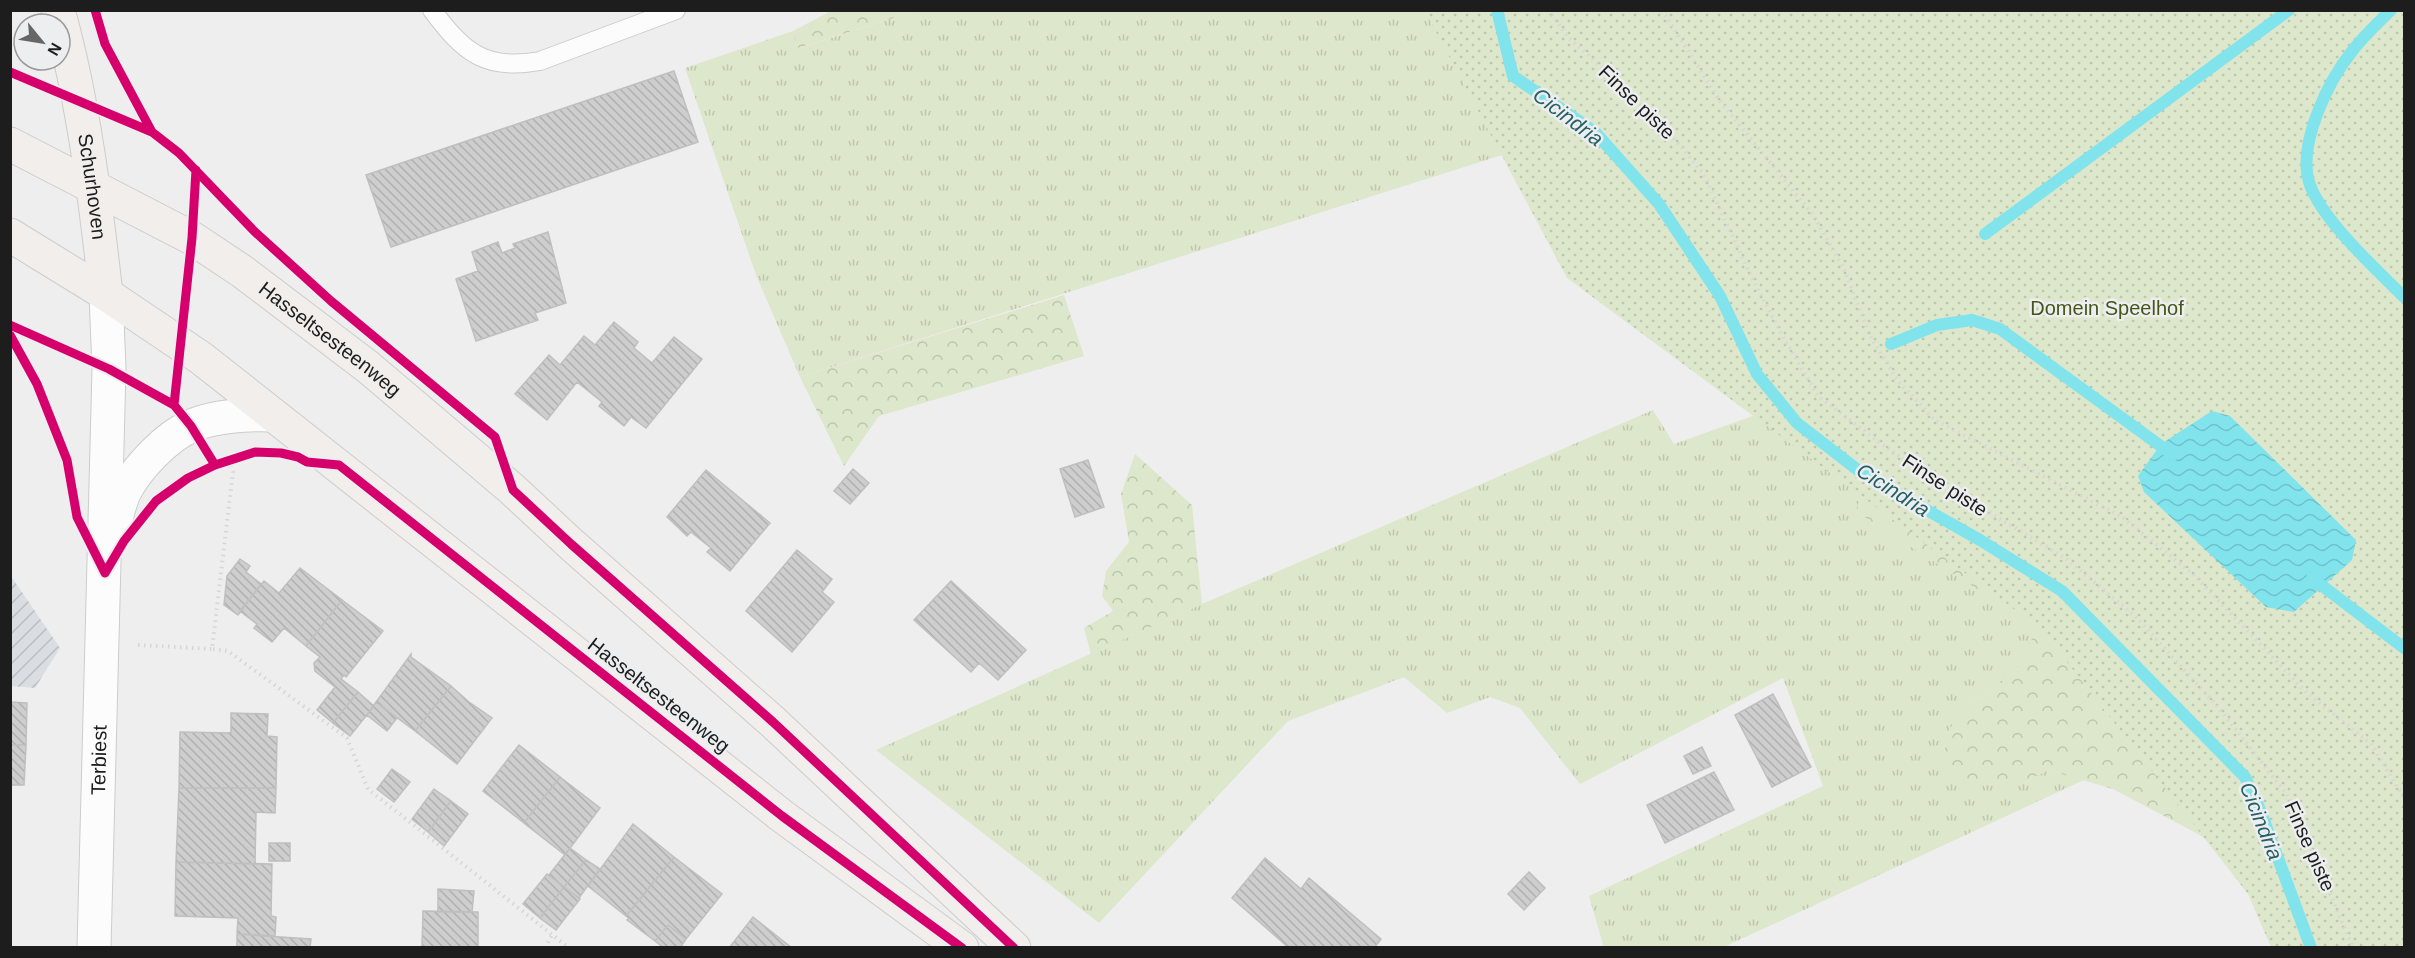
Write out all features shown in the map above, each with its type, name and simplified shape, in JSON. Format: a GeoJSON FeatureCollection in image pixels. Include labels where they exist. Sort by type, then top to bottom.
{"type":"FeatureCollection","features":[{"type":"Feature","properties":{"kind":"main road","name":"Schurhoven"},"geometry":{"type":"LineString","coordinates":[[58,10],[73,62],[94,186],[106,294]]}},
{"type":"Feature","properties":{"kind":"main road","name":"Hasseltsesteenweg"},"geometry":{"type":"LineString","coordinates":[[10,144],[192,238],[234,266],[368,367],[513,489],[571,544],[773,722],[1014,948]]}},
{"type":"Feature","properties":{"kind":"main road","name":"Hasseltsesteenweg"},"geometry":{"type":"LineString","coordinates":[[10,235],[106,294],[194,353],[782,816],[962,948]]}},
{"type":"Feature","properties":{"kind":"street","name":"Terbiest"},"geometry":{"type":"LineString","coordinates":[[94,948],[109,369],[106,294]]}},
{"type":"Feature","properties":{"kind":"street","name":"Terbiest"},"geometry":{"type":"LineString","coordinates":[[105,573],[116,519],[125,491],[146,462],[164,443],[191,426],[248,414],[273,415]]}},
{"type":"Feature","properties":{"kind":"lane"},"geometry":{"type":"LineString","coordinates":[[432,10],[448,31],[481,58],[496,63],[519,65],[540,61],[668,12]]}},
{"type":"Feature","properties":{"kind":"path"},"geometry":{"type":"LineString","coordinates":[[1662,10],[1720,101],[1813,215],[1844,268],[1869,334],[1897,380],[1919,404],[1935,420],[2122,517],[2184,567],[2308,694],[2371,744],[2404,798]]}},
{"type":"Feature","properties":{"kind":"path"},"geometry":{"type":"LineString","coordinates":[[191,426],[215,465],[233,458],[212,649]]}},
{"type":"Feature","properties":{"kind":"path"},"geometry":{"type":"LineString","coordinates":[[102,643],[228,651],[346,738],[368,789],[569,948]]}},
{"type":"Feature","properties":{"kind":"path"},"geometry":{"type":"LineString","coordinates":[[545,948],[552,935]]}},
{"type":"Feature","properties":{"kind":"shaded area"},"geometry":{"type":"Polygon","coordinates":[[[11,576],[60,648],[35,688],[11,686],[11,576]]]}},
{"type":"Feature","properties":{"kind":"green space"},"geometry":{"type":"Polygon","coordinates":[[[833,10],[916,11],[798,48],[793,31],[833,10]]]}},
{"type":"Feature","properties":{"kind":"green space"},"geometry":{"type":"Polygon","coordinates":[[[916,11],[1448,11],[1518,150],[800,377],[756,275],[685,68],[793,31],[799,48],[916,11]]]}},
{"type":"Feature","properties":{"kind":"green space","name":"Domein Speelhof"},"geometry":{"type":"Polygon","coordinates":[[[1425,11],[2404,11],[2404,947],[2271,947],[2248,894],[2042,630],[1567,278],[1425,11]]]}},
{"type":"Feature","properties":{"kind":"green space"},"geometry":{"type":"Polygon","coordinates":[[[1064,295],[1084,356],[879,416],[844,466],[800,377],[1064,295]]]}},
{"type":"Feature","properties":{"kind":"green space"},"geometry":{"type":"Polygon","coordinates":[[[1806,397],[1880,459],[1855,511],[2042,630],[2028,643],[2018,669],[1992,691],[1968,703],[2022,784],[2048,770],[2084,780],[1724,947],[1604,948],[1589,896],[1823,786],[1783,678],[1580,784],[1520,708],[1490,697],[1447,713],[1404,677],[1288,721],[1099,923],[876,750],[1202,604],[1653,410],[1674,444],[1806,397]]]}},
{"type":"Feature","properties":{"kind":"green space"},"geometry":{"type":"Polygon","coordinates":[[[1135,454],[1192,505],[1202,604],[1091,654],[1084,628],[1113,611],[1102,596],[1106,571],[1129,542],[1121,494],[1135,454]]]}},
{"type":"Feature","properties":{"kind":"green space"},"geometry":{"type":"Polygon","coordinates":[[[1880,459],[2010,541],[2213,842],[2113,789],[2048,770],[2022,784],[1967,786],[1952,780],[1941,764],[1951,727],[1968,703],[1992,691],[2018,669],[2028,643],[2041,630],[1855,511],[1880,459]]]}},
{"type":"Feature","properties":{"kind":"water"},"geometry":{"type":"Polygon","coordinates":[[[2212,411],[2230,416],[2356,540],[2352,560],[2294,612],[2266,607],[2144,492],[2138,476],[2161,444],[2212,411]]]}},
{"type":"Feature","properties":{"kind":"building"},"geometry":{"type":"Polygon","coordinates":[[[674,71],[698,142],[391,247],[366,175],[674,71]]]}},
{"type":"Feature","properties":{"kind":"building"},"geometry":{"type":"Polygon","coordinates":[[[548,232],[566,303],[535,313],[538,320],[476,341],[456,279],[478,271],[472,252],[498,242],[502,253],[515,248],[513,244],[548,232]]]}},
{"type":"Feature","properties":{"kind":"building"},"geometry":{"type":"Polygon","coordinates":[[[614,322],[638,342],[634,348],[652,363],[674,337],[702,359],[646,428],[631,417],[624,426],[599,406],[602,402],[577,382],[547,420],[515,394],[549,355],[560,365],[584,336],[595,345],[614,322]]]}},
{"type":"Feature","properties":{"kind":"building"},"geometry":{"type":"Polygon","coordinates":[[[1088,460],[1104,507],[1075,517],[1060,469],[1088,460]]]}},
{"type":"Feature","properties":{"kind":"building"},"geometry":{"type":"Polygon","coordinates":[[[853,469],[869,483],[850,504],[834,491],[853,469]]]}},
{"type":"Feature","properties":{"kind":"building"},"geometry":{"type":"Polygon","coordinates":[[[706,470],[770,523],[730,571],[707,552],[711,548],[691,532],[687,536],[667,517],[706,470]]]}},
{"type":"Feature","properties":{"kind":"building"},"geometry":{"type":"Polygon","coordinates":[[[797,550],[832,579],[822,592],[834,602],[792,652],[746,611],[797,550]]]}},
{"type":"Feature","properties":{"kind":"building"},"geometry":{"type":"Polygon","coordinates":[[[240,559],[250,566],[246,572],[261,584],[238,615],[224,605],[227,576],[240,559]]]}},
{"type":"Feature","properties":{"kind":"building"},"geometry":{"type":"Polygon","coordinates":[[[300,568],[342,600],[306,646],[284,628],[272,642],[254,628],[257,624],[240,611],[264,581],[279,593],[300,568]]]}},
{"type":"Feature","properties":{"kind":"building"},"geometry":{"type":"Polygon","coordinates":[[[951,581],[1026,650],[998,680],[979,663],[971,672],[914,620],[951,581]]]}},
{"type":"Feature","properties":{"kind":"building"},"geometry":{"type":"Polygon","coordinates":[[[342,600],[383,631],[346,677],[344,675],[341,679],[358,692],[333,723],[317,710],[335,687],[315,671],[314,663],[320,657],[306,646],[342,600]]]}},
{"type":"Feature","properties":{"kind":"building"},"geometry":{"type":"Polygon","coordinates":[[[411,654],[411,657],[451,686],[415,731],[376,702],[411,654]]]}},
{"type":"Feature","properties":{"kind":"building"},"geometry":{"type":"Polygon","coordinates":[[[451,686],[492,718],[457,764],[415,731],[451,686]]]}},
{"type":"Feature","properties":{"kind":"building"},"geometry":{"type":"Polygon","coordinates":[[[358,692],[374,706],[350,736],[333,723],[358,692]]]}},
{"type":"Feature","properties":{"kind":"building"},"geometry":{"type":"Polygon","coordinates":[[[1773,694],[1811,767],[1772,787],[1735,715],[1773,694]]]}},
{"type":"Feature","properties":{"kind":"building"},"geometry":{"type":"Polygon","coordinates":[[[10,702],[27,703],[26,745],[10,745],[10,702]]]}},
{"type":"Feature","properties":{"kind":"building"},"geometry":{"type":"Polygon","coordinates":[[[376,702],[397,718],[387,731],[367,715],[376,702]]]}},
{"type":"Feature","properties":{"kind":"building"},"geometry":{"type":"Polygon","coordinates":[[[231,713],[268,714],[267,736],[277,737],[276,788],[179,788],[180,732],[231,733],[231,713]]]}},
{"type":"Feature","properties":{"kind":"building"},"geometry":{"type":"Polygon","coordinates":[[[10,745],[26,745],[24,785],[10,785],[10,745]]]}},
{"type":"Feature","properties":{"kind":"building"},"geometry":{"type":"Polygon","coordinates":[[[519,745],[560,777],[524,823],[483,791],[519,745]]]}},
{"type":"Feature","properties":{"kind":"building"},"geometry":{"type":"Polygon","coordinates":[[[1702,747],[1711,766],[1693,774],[1684,756],[1702,747]]]}},
{"type":"Feature","properties":{"kind":"building"},"geometry":{"type":"Polygon","coordinates":[[[392,769],[410,782],[394,802],[377,789],[392,769]]]}},
{"type":"Feature","properties":{"kind":"building"},"geometry":{"type":"Polygon","coordinates":[[[1714,772],[1734,810],[1665,843],[1647,805],[1714,772]]]}},
{"type":"Feature","properties":{"kind":"building"},"geometry":{"type":"Polygon","coordinates":[[[560,777],[600,808],[565,855],[524,823],[560,777]]]}},
{"type":"Feature","properties":{"kind":"building"},"geometry":{"type":"Polygon","coordinates":[[[179,788],[276,788],[275,813],[256,812],[255,864],[176,862],[179,788]]]}},
{"type":"Feature","properties":{"kind":"building"},"geometry":{"type":"Polygon","coordinates":[[[434,789],[451,801],[428,832],[412,819],[434,789]]]}},
{"type":"Feature","properties":{"kind":"building"},"geometry":{"type":"Polygon","coordinates":[[[451,801],[468,814],[444,846],[428,832],[451,801]]]}},
{"type":"Feature","properties":{"kind":"building"},"geometry":{"type":"Polygon","coordinates":[[[633,824],[674,857],[626,916],[588,886],[633,824]]]}},
{"type":"Feature","properties":{"kind":"building"},"geometry":{"type":"Polygon","coordinates":[[[269,843],[290,843],[290,861],[269,861],[269,843]]]}},
{"type":"Feature","properties":{"kind":"building"},"geometry":{"type":"Polygon","coordinates":[[[570,848],[586,860],[564,887],[549,875],[570,848]]]}},
{"type":"Feature","properties":{"kind":"building"},"geometry":{"type":"Polygon","coordinates":[[[674,857],[722,894],[686,939],[668,925],[655,941],[627,920],[629,918],[626,916],[674,857]]]}},
{"type":"Feature","properties":{"kind":"building"},"geometry":{"type":"Polygon","coordinates":[[[1265,858],[1301,889],[1309,878],[1381,939],[1374,948],[1289,948],[1232,898],[1265,858]]]}},
{"type":"Feature","properties":{"kind":"building"},"geometry":{"type":"Polygon","coordinates":[[[586,860],[600,869],[579,898],[564,887],[586,860]]]}},
{"type":"Feature","properties":{"kind":"building"},"geometry":{"type":"Polygon","coordinates":[[[176,862],[272,864],[271,916],[276,917],[275,936],[237,934],[238,918],[175,916],[176,862]]]}},
{"type":"Feature","properties":{"kind":"building"},"geometry":{"type":"Polygon","coordinates":[[[1529,872],[1545,888],[1524,910],[1508,894],[1529,872]]]}},
{"type":"Feature","properties":{"kind":"building"},"geometry":{"type":"Polygon","coordinates":[[[547,874],[564,887],[540,918],[523,904],[547,874]]]}},
{"type":"Feature","properties":{"kind":"building"},"geometry":{"type":"Polygon","coordinates":[[[564,887],[580,899],[556,930],[540,918],[564,887]]]}},
{"type":"Feature","properties":{"kind":"building"},"geometry":{"type":"Polygon","coordinates":[[[438,889],[474,891],[472,912],[438,912],[438,889]]]}},
{"type":"Feature","properties":{"kind":"building"},"geometry":{"type":"Polygon","coordinates":[[[423,911],[478,912],[478,948],[422,948],[423,911]]]}},
{"type":"Feature","properties":{"kind":"building"},"geometry":{"type":"Polygon","coordinates":[[[753,917],[792,948],[729,948],[753,917]]]}},
{"type":"Feature","properties":{"kind":"building"},"geometry":{"type":"Polygon","coordinates":[[[668,925],[686,939],[680,948],[664,948],[655,941],[668,925]]]}},
{"type":"Feature","properties":{"kind":"building"},"geometry":{"type":"Polygon","coordinates":[[[237,934],[311,939],[310,948],[237,948],[237,934]]]}},
{"type":"Feature","properties":{"kind":"waterway","name":"Cicindria"},"geometry":{"type":"LineString","coordinates":[[1497,10],[1513,76],[1595,132],[1659,204],[1720,296],[1757,374],[1797,423],[1863,474],[1980,540],[2062,591],[2245,777],[2261,812],[2311,948]]}},
{"type":"Feature","properties":{"kind":"waterway"},"geometry":{"type":"LineString","coordinates":[[1985,234],[2289,10]]}},
{"type":"Feature","properties":{"kind":"waterway"},"geometry":{"type":"LineString","coordinates":[[2391,10],[2343,63],[2325,96],[2311,133],[2307,152],[2307,169],[2310,185],[2326,214],[2404,297]]}},
{"type":"Feature","properties":{"kind":"waterway"},"geometry":{"type":"LineString","coordinates":[[1891,344],[1937,325],[1972,320],[2000,329],[2173,455]]}},
{"type":"Feature","properties":{"kind":"waterway"},"geometry":{"type":"LineString","coordinates":[[2312,578],[2404,648]]}},
{"type":"Feature","properties":{"kind":"cycle path"},"geometry":{"type":"LineString","coordinates":[[95,10],[105,44],[152,132]]}},
{"type":"Feature","properties":{"kind":"cycle path"},"geometry":{"type":"LineString","coordinates":[[10,72],[152,132],[179,153],[254,231],[331,301],[495,437],[513,490],[773,722],[1014,948]]}},
{"type":"Feature","properties":{"kind":"cycle path"},"geometry":{"type":"LineString","coordinates":[[174,405],[192,238],[196,170]]}},
{"type":"Feature","properties":{"kind":"cycle path"},"geometry":{"type":"LineString","coordinates":[[10,325],[109,369],[174,405],[191,426],[215,465]]}},
{"type":"Feature","properties":{"kind":"cycle path"},"geometry":{"type":"LineString","coordinates":[[10,335],[37,384],[67,460],[77,517],[105,573]]}},
{"type":"Feature","properties":{"kind":"cycle path"},"geometry":{"type":"LineString","coordinates":[[105,573],[124,541],[156,501],[188,478],[215,465],[255,452],[281,453],[307,462],[339,465],[782,816],[962,948]]}}]}
